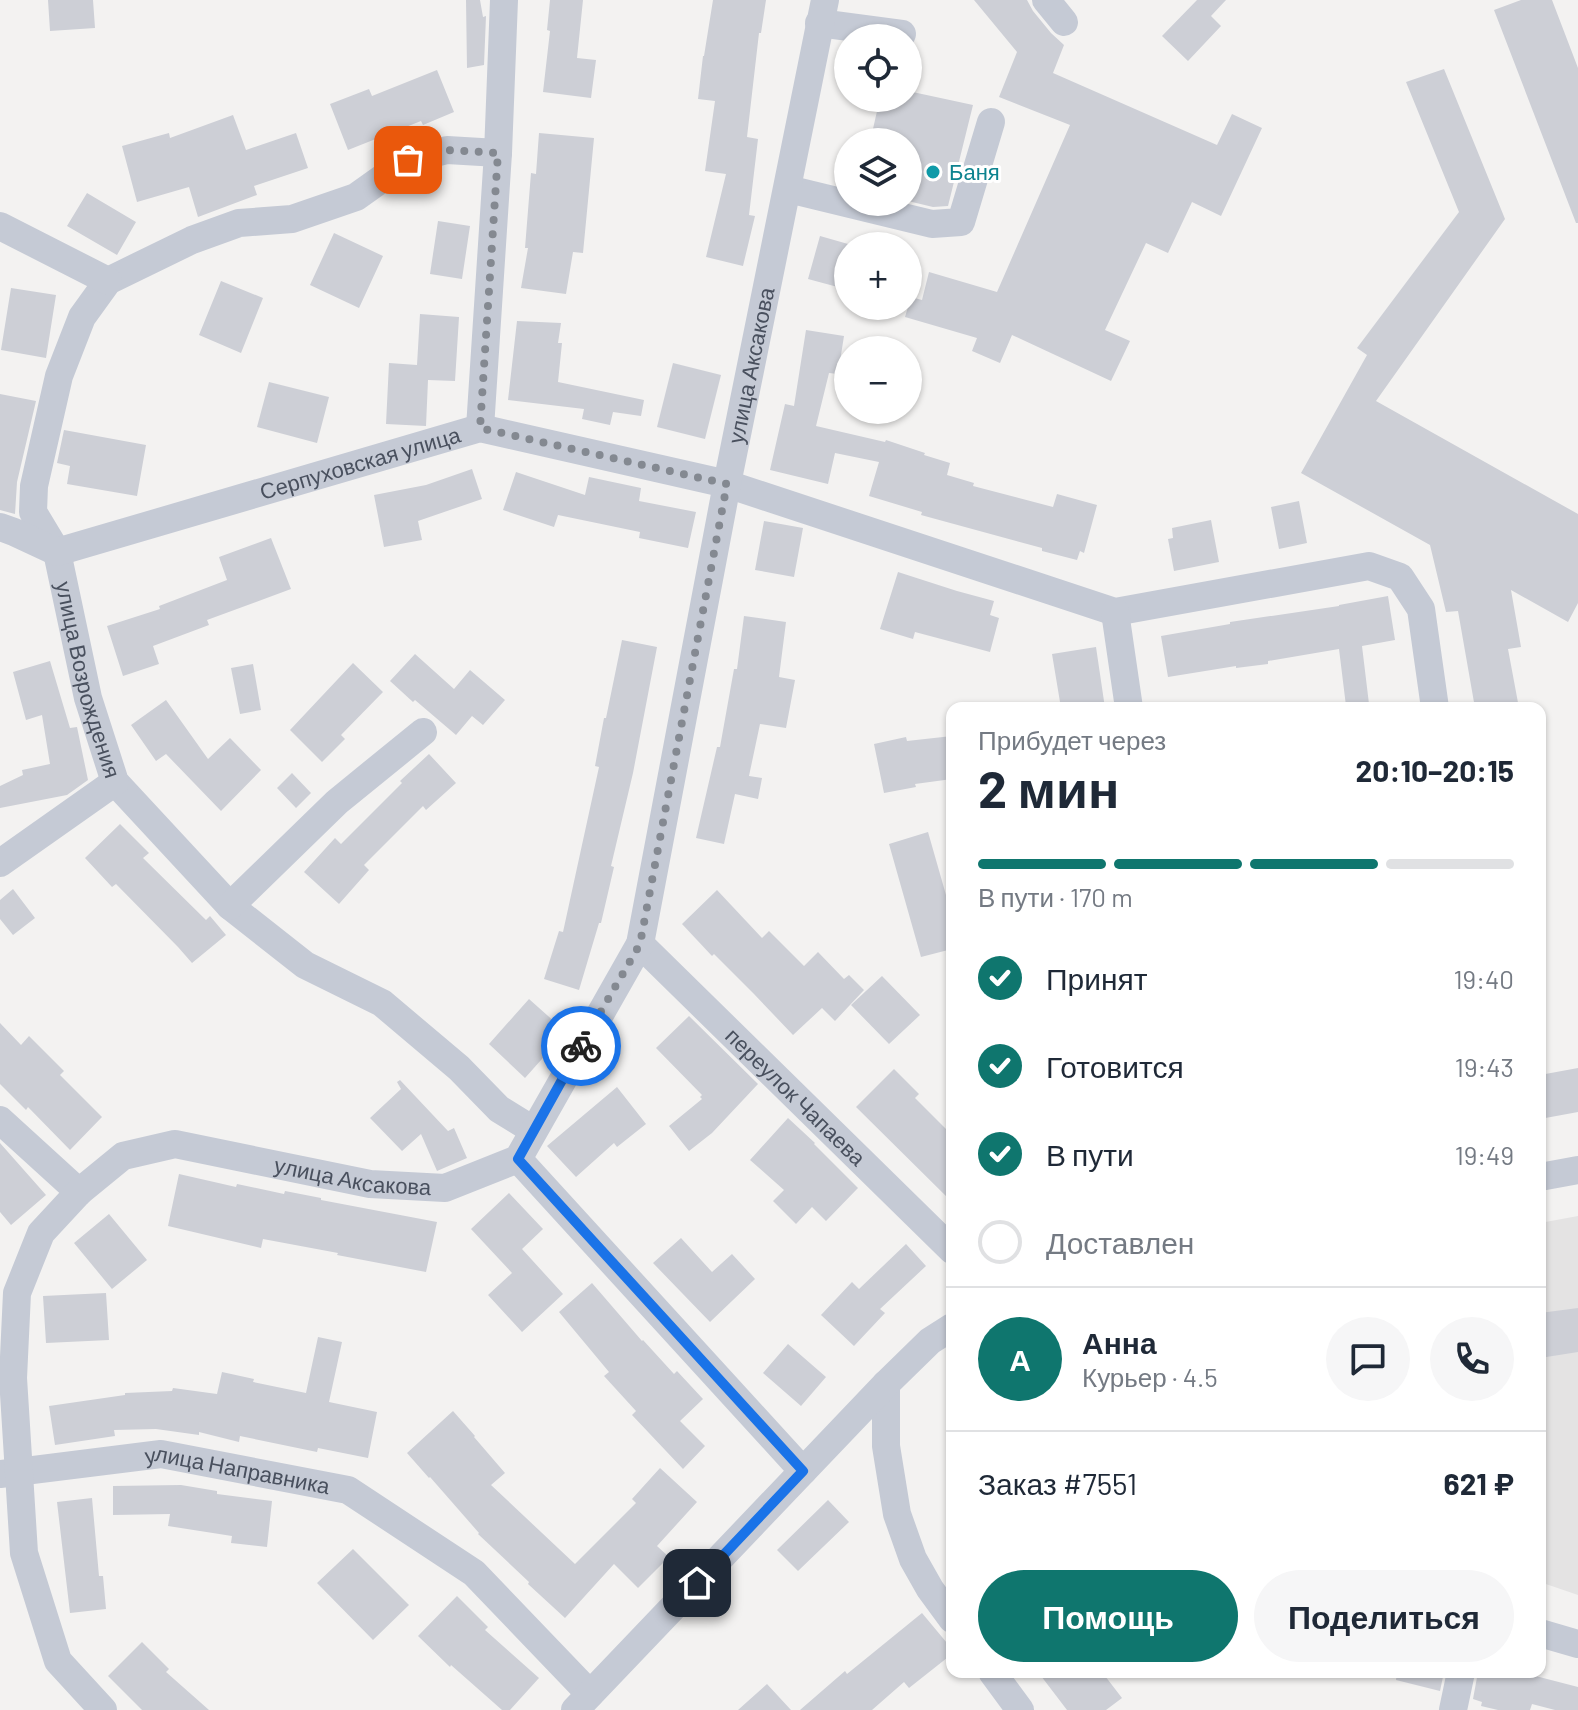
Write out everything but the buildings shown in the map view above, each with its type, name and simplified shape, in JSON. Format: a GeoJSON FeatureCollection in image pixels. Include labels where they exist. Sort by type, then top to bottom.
{"type":"FeatureCollection","features":[{"type":"Feature","properties":{"kind":"street"},"geometry":{"type":"LineString","coordinates":[[480,428],[498,153],[504,0]]}},
{"type":"Feature","properties":{"kind":"street"},"geometry":{"type":"LineString","coordinates":[[1046,0],[1064,22]]}},
{"type":"Feature","properties":{"kind":"street"},"geometry":{"type":"LineString","coordinates":[[822,11],[867,24]]}},
{"type":"Feature","properties":{"kind":"street","name":"улица Аксакова"},"geometry":{"type":"LineString","coordinates":[[103,1710],[58,1661],[24,1553],[9,1473],[17,1293],[41,1233],[79,1192],[123,1156],[175,1144],[370,1184],[445,1188],[518,1159],[640,944],[727,484],[822,11]]}},
{"type":"Feature","properties":{"kind":"street"},"geometry":{"type":"LineString","coordinates":[[788,189],[932,224],[961,222],[991,122]]}},
{"type":"Feature","properties":{"kind":"street"},"geometry":{"type":"LineString","coordinates":[[0,226],[108,281],[192,240],[239,223],[292,219],[356,197],[408,160],[447,150],[498,153]]}},
{"type":"Feature","properties":{"kind":"street","name":"улица Возрождения"},"geometry":{"type":"LineString","coordinates":[[108,281],[82,317],[59,376],[34,486],[33,512],[57,552],[88,698],[115,782],[230,906],[305,965],[382,1003],[459,1068],[499,1109],[533,1130]]}},
{"type":"Feature","properties":{"kind":"street","name":"Серпуховская улица"},"geometry":{"type":"LineString","coordinates":[[57,552],[480,428],[727,484],[1115,612]]}},
{"type":"Feature","properties":{"kind":"street"},"geometry":{"type":"LineString","coordinates":[[0,527],[57,552]]}},
{"type":"Feature","properties":{"kind":"street"},"geometry":{"type":"LineString","coordinates":[[1128,702],[1115,612],[1369,566],[1400,577],[1421,609],[1434,702]]}},
{"type":"Feature","properties":{"kind":"street"},"geometry":{"type":"LineString","coordinates":[[230,906],[337,802],[423,732]]}},
{"type":"Feature","properties":{"kind":"street"},"geometry":{"type":"LineString","coordinates":[[0,863],[115,782]]}},
{"type":"Feature","properties":{"kind":"street","name":"переулок Чапаева"},"geometry":{"type":"LineString","coordinates":[[640,944],[946,1244]]}},
{"type":"Feature","properties":{"kind":"street"},"geometry":{"type":"LineString","coordinates":[[0,1120],[79,1192]]}},
{"type":"Feature","properties":{"kind":"street"},"geometry":{"type":"LineString","coordinates":[[518,1159],[803,1471]]}},
{"type":"Feature","properties":{"kind":"street"},"geometry":{"type":"LineString","coordinates":[[1546,1176],[1578,1170]]}},
{"type":"Feature","properties":{"kind":"street"},"geometry":{"type":"LineString","coordinates":[[582,1702],[886,1384],[930,1341],[946,1331]]}},
{"type":"Feature","properties":{"kind":"street"},"geometry":{"type":"LineString","coordinates":[[886,1384],[886,1446],[897,1514],[913,1559],[941,1589]]}},
{"type":"Feature","properties":{"kind":"street","name":"улица Направника"},"geometry":{"type":"LineString","coordinates":[[9,1473],[161,1454],[348,1490],[474,1573],[582,1702]]}},
{"type":"Feature","properties":{"kind":"street"},"geometry":{"type":"LineString","coordinates":[[1546,1635],[1578,1644]]}},
{"type":"Feature","properties":{"kind":"street"},"geometry":{"type":"LineString","coordinates":[[996,1678],[1020,1710]]}},
{"type":"Feature","properties":{"kind":"street"},"geometry":{"type":"LineString","coordinates":[[1453,1710],[1460,1678]]}},
{"type":"Feature","properties":{"kind":"shaded area"},"geometry":{"type":"Polygon","coordinates":[[[1578,1216],[1578,1595],[1546,1584],[1546,1222],[1578,1216]]]}},
{"type":"Feature","properties":{"kind":"way so far"},"geometry":{"type":"LineString","coordinates":[[408,160],[447,150],[498,153],[480,428],[727,484],[640,944],[581,1046]]}},
{"type":"Feature","properties":{"kind":"place","name":"Баня"},"geometry":{"type":"Point","coordinates":[933,172]}},
{"type":"Feature","properties":{"kind":"route"},"geometry":{"type":"LineString","coordinates":[[581,1046],[518,1159],[803,1471],[697,1583]]}}]}
